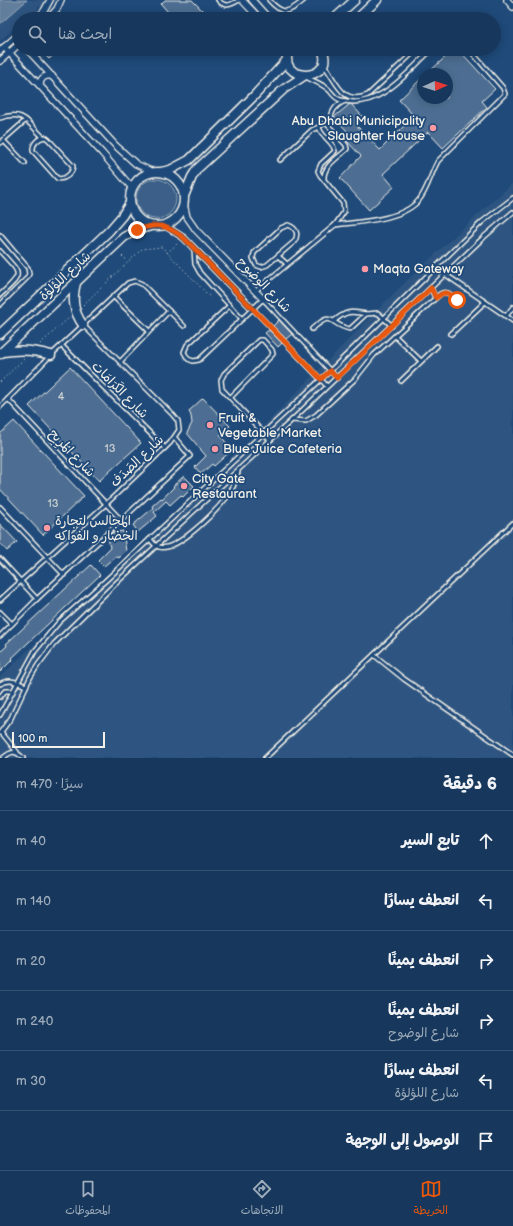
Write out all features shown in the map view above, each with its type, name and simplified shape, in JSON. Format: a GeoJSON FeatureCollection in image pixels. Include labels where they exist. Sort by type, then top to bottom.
{"type":"FeatureCollection","features":[{"type":"Feature","properties":{"kind":"street"},"geometry":{"type":"LineString","coordinates":[[43,12],[50,0]]}},
{"type":"Feature","properties":{"kind":"street"},"geometry":{"type":"LineString","coordinates":[[54,12],[61,0]]}},
{"type":"Feature","properties":{"kind":"street"},"geometry":{"type":"LineString","coordinates":[[242,0],[253,12]]}},
{"type":"Feature","properties":{"kind":"street"},"geometry":{"type":"LineString","coordinates":[[252,0],[263,12]]}},
{"type":"Feature","properties":{"kind":"street"},"geometry":{"type":"LineString","coordinates":[[342,12],[355,0]]}},
{"type":"Feature","properties":{"kind":"street"},"geometry":{"type":"LineString","coordinates":[[507,0],[513,7]]}},
{"type":"Feature","properties":{"kind":"street"},"geometry":{"type":"LineString","coordinates":[[363,12],[372,2]]}},
{"type":"Feature","properties":{"kind":"street"},"geometry":{"type":"LineString","coordinates":[[12,42],[2,49],[9,53],[40,86],[132,188]]}},
{"type":"Feature","properties":{"kind":"street"},"geometry":{"type":"LineString","coordinates":[[0,61],[12,50]]}},
{"type":"Feature","properties":{"kind":"street"},"geometry":{"type":"LineString","coordinates":[[33,56],[115,145],[136,164],[174,177],[183,189],[184,200]]}},
{"type":"Feature","properties":{"kind":"street"},"geometry":{"type":"LineString","coordinates":[[285,56],[254,96],[189,160],[170,170],[140,177],[132,188],[130,196],[130,203],[138,218],[151,226],[164,225],[177,218],[182,211],[192,177],[198,169],[284,90],[304,76],[316,73],[326,56]]}},
{"type":"Feature","properties":{"kind":"street"},"geometry":{"type":"LineString","coordinates":[[287,56],[289,66],[293,71],[304,76]]}},
{"type":"Feature","properties":{"kind":"street"},"geometry":{"type":"LineString","coordinates":[[323,56],[323,61]]}},
{"type":"Feature","properties":{"kind":"street"},"geometry":{"type":"LineString","coordinates":[[40,86],[43,77],[52,76]]}},
{"type":"Feature","properties":{"kind":"street","name":"شارع الوضوح"},"geometry":{"type":"LineString","coordinates":[[184,200],[187,217],[196,230],[263,299]]}},
{"type":"Feature","properties":{"kind":"street","name":"شارع اللؤلؤة"},"geometry":{"type":"LineString","coordinates":[[0,334],[115,224],[130,203]]}},
{"type":"Feature","properties":{"kind":"street","name":"شارع الوضوح"},"geometry":{"type":"LineString","coordinates":[[164,225],[184,238],[253,309]]}},
{"type":"Feature","properties":{"kind":"street","name":"شارع اللؤلؤة"},"geometry":{"type":"LineString","coordinates":[[1,353],[124,237],[137,230],[151,226]]}},
{"type":"Feature","properties":{"kind":"street"},"geometry":{"type":"LineString","coordinates":[[76,283],[73,294],[74,305],[78,319],[83,325]]}},
{"type":"Feature","properties":{"kind":"street"},"geometry":{"type":"LineString","coordinates":[[0,328],[29,301],[42,294]]}},
{"type":"Feature","properties":{"kind":"street"},"geometry":{"type":"LineString","coordinates":[[1,353],[24,350],[38,351],[51,355]]}},
{"type":"Feature","properties":{"kind":"lane"},"geometry":{"type":"LineString","coordinates":[[218,0],[225,6],[239,0]]}},
{"type":"Feature","properties":{"kind":"lane"},"geometry":{"type":"LineString","coordinates":[[269,0],[276,8],[286,11],[293,9],[304,0]]}},
{"type":"Feature","properties":{"kind":"lane"},"geometry":{"type":"LineString","coordinates":[[323,61],[330,73],[331,78],[346,96],[361,98],[368,95],[410,56]]}},
{"type":"Feature","properties":{"kind":"lane"},"geometry":{"type":"LineString","coordinates":[[304,76],[329,90],[339,100],[352,102],[367,100],[386,91],[398,82],[425,56]]}},
{"type":"Feature","properties":{"kind":"lane"},"geometry":{"type":"LineString","coordinates":[[335,225],[379,220],[411,207],[419,200],[428,185],[431,174],[438,161],[506,94],[503,88],[475,56]]}},
{"type":"Feature","properties":{"kind":"lane"},"geometry":{"type":"LineString","coordinates":[[328,126],[333,110],[338,104],[346,101]]}},
{"type":"Feature","properties":{"kind":"lane"},"geometry":{"type":"LineString","coordinates":[[0,118],[9,114],[16,114],[26,120],[43,138],[48,139],[72,164],[73,169],[64,178],[57,178],[33,151],[34,144],[39,139],[43,138]]}},
{"type":"Feature","properties":{"kind":"lane"},"geometry":{"type":"LineString","coordinates":[[25,163],[2,142],[26,120]]}},
{"type":"Feature","properties":{"kind":"lane"},"geometry":{"type":"LineString","coordinates":[[280,160],[312,130],[326,123],[346,145],[347,149],[325,170],[324,180]]}},
{"type":"Feature","properties":{"kind":"lane"},"geometry":{"type":"LineString","coordinates":[[255,290],[335,225],[344,212],[343,203],[318,172],[319,168],[335,151],[335,148],[319,131],[319,127]]}},
{"type":"Feature","properties":{"kind":"lane"},"geometry":{"type":"LineString","coordinates":[[0,715],[35,651],[59,622],[330,371],[482,222],[513,198]]}},
{"type":"Feature","properties":{"kind":"lane"},"geometry":{"type":"LineString","coordinates":[[23,758],[0,732],[11,718],[38,665],[54,644],[392,326],[484,237],[513,212]]}},
{"type":"Feature","properties":{"kind":"lane"},"geometry":{"type":"LineString","coordinates":[[291,226],[297,232],[296,240],[278,256],[267,265],[261,267],[254,263],[253,258],[254,253],[281,228],[291,226]]}},
{"type":"Feature","properties":{"kind":"lane"},"geometry":{"type":"LineString","coordinates":[[0,235],[28,268],[29,272],[27,278],[0,305]]}},
{"type":"Feature","properties":{"kind":"lane"},"geometry":{"type":"LineString","coordinates":[[194,249],[195,264],[200,273],[242,319]]}},
{"type":"Feature","properties":{"kind":"lane"},"geometry":{"type":"LineString","coordinates":[[0,251],[16,269],[17,275],[16,280],[0,295]]}},
{"type":"Feature","properties":{"kind":"lane"},"geometry":{"type":"LineString","coordinates":[[278,256],[287,264]]}},
{"type":"Feature","properties":{"kind":"lane"},"geometry":{"type":"LineString","coordinates":[[436,268],[513,321]]}},
{"type":"Feature","properties":{"kind":"lane"},"geometry":{"type":"LineString","coordinates":[[0,407],[51,355],[125,284],[135,281],[142,284],[184,326]]}},
{"type":"Feature","properties":{"kind":"lane"},"geometry":{"type":"LineString","coordinates":[[431,288],[436,298]]}},
{"type":"Feature","properties":{"kind":"lane"},"geometry":{"type":"LineString","coordinates":[[292,420],[306,420],[316,415],[355,379],[371,359],[442,293],[446,292],[457,300]]}},
{"type":"Feature","properties":{"kind":"lane"},"geometry":{"type":"LineString","coordinates":[[113,296],[149,331]]}},
{"type":"Feature","properties":{"kind":"lane"},"geometry":{"type":"LineString","coordinates":[[229,306],[187,345],[184,352],[188,359],[193,361],[199,360],[263,299]]}},
{"type":"Feature","properties":{"kind":"lane","name":"شارع الوضوح"},"geometry":{"type":"LineString","coordinates":[[263,299],[337,378]]}},
{"type":"Feature","properties":{"kind":"lane"},"geometry":{"type":"LineString","coordinates":[[451,334],[485,302]]}},
{"type":"Feature","properties":{"kind":"lane"},"geometry":{"type":"LineString","coordinates":[[506,316],[513,307]]}},
{"type":"Feature","properties":{"kind":"lane","name":"شارع الوضوح"},"geometry":{"type":"LineString","coordinates":[[253,309],[327,386]]}},
{"type":"Feature","properties":{"kind":"lane"},"geometry":{"type":"LineString","coordinates":[[120,362],[169,311]]}},
{"type":"Feature","properties":{"kind":"lane"},"geometry":{"type":"LineString","coordinates":[[334,321],[343,314],[353,311],[366,314],[378,313],[392,326]]}},
{"type":"Feature","properties":{"kind":"lane"},"geometry":{"type":"LineString","coordinates":[[312,329],[322,320],[327,318],[342,327],[350,329],[366,314]]}},
{"type":"Feature","properties":{"kind":"lane","name":"شارع الصَدَف"},"geometry":{"type":"LineString","coordinates":[[0,600],[106,504],[165,448],[175,438],[179,430],[178,422],[83,325]]}},
{"type":"Feature","properties":{"kind":"lane"},"geometry":{"type":"LineString","coordinates":[[395,336],[421,361]]}},
{"type":"Feature","properties":{"kind":"lane"},"geometry":{"type":"LineString","coordinates":[[231,398],[272,354],[272,350],[263,340],[259,340],[224,374],[221,380],[222,389],[270,440]]}},
{"type":"Feature","properties":{"kind":"lane","name":"شارع الكَرَامَات"},"geometry":{"type":"LineString","coordinates":[[62,346],[165,448]]}},
{"type":"Feature","properties":{"kind":"lane"},"geometry":{"type":"LineString","coordinates":[[401,381],[436,346]]}},
{"type":"Feature","properties":{"kind":"lane","name":"شارع المُرِيح"},"geometry":{"type":"LineString","coordinates":[[8,399],[121,520]]}},
{"type":"Feature","properties":{"kind":"lane"},"geometry":{"type":"LineString","coordinates":[[0,636],[190,456],[175,438]]}},
{"type":"Feature","properties":{"kind":"lane"},"geometry":{"type":"LineString","coordinates":[[150,539],[161,548],[173,545],[193,532],[226,499],[239,470]]}},
{"type":"Feature","properties":{"kind":"lane"},"geometry":{"type":"LineString","coordinates":[[0,508],[64,574]]}},
{"type":"Feature","properties":{"kind":"lane"},"geometry":{"type":"LineString","coordinates":[[265,758],[513,523]]}},
{"type":"Feature","properties":{"kind":"lane"},"geometry":{"type":"LineString","coordinates":[[0,559],[38,599]]}},
{"type":"Feature","properties":{"kind":"lane"},"geometry":{"type":"LineString","coordinates":[[0,612],[12,624]]}},
{"type":"Feature","properties":{"kind":"lane"},"geometry":{"type":"LineString","coordinates":[[374,654],[404,679],[513,755]]}},
{"type":"Feature","properties":{"kind":"lane"},"geometry":{"type":"LineString","coordinates":[[0,684],[8,680],[26,686]]}},
{"type":"Feature","properties":{"kind":"lane"},"geometry":{"type":"LineString","coordinates":[[0,697],[5,691],[13,691]]}},
{"type":"Feature","properties":{"kind":"lane"},"geometry":{"type":"LineString","coordinates":[[3,758],[11,752],[17,752]]}},
{"type":"Feature","properties":{"kind":"path"},"geometry":{"type":"LineString","coordinates":[[167,253],[178,243]]}},
{"type":"Feature","properties":{"kind":"path"},"geometry":{"type":"LineString","coordinates":[[122,256],[128,262]]}},
{"type":"Feature","properties":{"kind":"shaded area"},"geometry":{"type":"Polygon","coordinates":[[[0,0],[27,0],[12,12],[0,24],[0,0]]]}},
{"type":"Feature","properties":{"kind":"shaded area"},"geometry":{"type":"Polygon","coordinates":[[[27,0],[48,0],[42,8],[40,6],[37,8],[39,12],[14,12],[27,0]]]}},
{"type":"Feature","properties":{"kind":"shaded area"},"geometry":{"type":"Polygon","coordinates":[[[12,13],[12,30],[0,41],[0,24],[12,13]]]}},
{"type":"Feature","properties":{"kind":"shaded area"},"geometry":{"type":"Polygon","coordinates":[[[156,179],[167,182],[173,188],[176,199],[173,210],[167,216],[156,219],[145,216],[139,210],[136,199],[139,188],[145,182],[156,179]]]}},
{"type":"Feature","properties":{"kind":"shaded area"},"geometry":{"type":"Polygon","coordinates":[[[513,183],[513,758],[0,758],[0,677],[255,435],[394,293],[513,183]]]}},
{"type":"Feature","properties":{"kind":"building"},"geometry":{"type":"Polygon","coordinates":[[[165,0],[192,0],[204,12],[168,12],[161,4],[165,0]]]}},
{"type":"Feature","properties":{"kind":"building","name":"Abu Dhabi Municipality Slaughter House"},"geometry":{"type":"Polygon","coordinates":[[[446,56],[464,56],[495,89],[482,101],[487,107],[443,148],[428,132],[383,174],[394,187],[369,210],[340,178],[361,156],[343,137],[348,132],[334,117],[351,104],[363,117],[356,125],[380,150],[414,116],[399,100],[417,83],[417,104],[453,104],[453,68],[433,68],[446,56]]]}},
{"type":"Feature","properties":{"kind":"building"},"geometry":{"type":"Polygon","coordinates":[[[279,320],[292,334],[286,339],[273,326],[279,320]]]}},
{"type":"Feature","properties":{"kind":"building"},"geometry":{"type":"Polygon","coordinates":[[[269,330],[282,343],[278,347],[265,333],[269,330]]]}},
{"type":"Feature","properties":{"kind":"building"},"geometry":{"type":"Polygon","coordinates":[[[70,367],[141,443],[99,481],[29,406],[70,367]]]}},
{"type":"Feature","properties":{"kind":"building","name":"Fruit & Vegetable Market"},"geometry":{"type":"Polygon","coordinates":[[[203,398],[230,426],[220,435],[232,450],[214,466],[212,464],[201,474],[195,467],[206,456],[187,433],[192,423],[189,411],[203,398]]]}},
{"type":"Feature","properties":{"kind":"building"},"geometry":{"type":"Polygon","coordinates":[[[14,421],[84,496],[43,535],[0,489],[0,434],[14,421]]]}},
{"type":"Feature","properties":{"kind":"building"},"geometry":{"type":"Polygon","coordinates":[[[184,476],[194,486],[183,497],[181,495],[170,505],[166,501],[154,512],[157,516],[138,532],[133,525],[153,508],[152,506],[161,498],[162,499],[184,476]]]}},
{"type":"Feature","properties":{"kind":"building"},"geometry":{"type":"Polygon","coordinates":[[[0,524],[17,542],[7,551],[0,543],[0,524]]]}},
{"type":"Feature","properties":{"kind":"building"},"geometry":{"type":"Polygon","coordinates":[[[123,531],[126,551],[119,558],[116,556],[104,566],[98,560],[110,548],[108,537],[112,533],[123,531]]]}},
{"type":"Feature","properties":{"kind":"building"},"geometry":{"type":"Polygon","coordinates":[[[91,565],[100,575],[12,658],[13,659],[0,672],[0,652],[7,646],[6,644],[91,565]]]}},
{"type":"Feature","properties":{"kind":"place","name":"Abu Dhabi Municipality Slaughter House"},"geometry":{"type":"Point","coordinates":[433,128]}},
{"type":"Feature","properties":{"kind":"place","name":"Maqta Gateway"},"geometry":{"type":"Point","coordinates":[365,269]}},
{"type":"Feature","properties":{"kind":"place","name":"Fruit & Vegetable Market"},"geometry":{"type":"Point","coordinates":[210,425]}},
{"type":"Feature","properties":{"kind":"place","name":"Blue Juice Cafeteria"},"geometry":{"type":"Point","coordinates":[215,449]}},
{"type":"Feature","properties":{"kind":"place","name":"City Gate Restaurant"},"geometry":{"type":"Point","coordinates":[184,486]}},
{"type":"Feature","properties":{"kind":"place","name":"المجالس لتجارة الخضار و الفواكه"},"geometry":{"type":"Point","coordinates":[47,528]}},
{"type":"Feature","properties":{"kind":"route"},"geometry":{"type":"LineString","coordinates":[[137,230],[144,227],[164,225],[184,238],[321,379],[330,371],[337,378],[431,288],[436,298],[442,293],[446,292],[457,300]]}}]}
